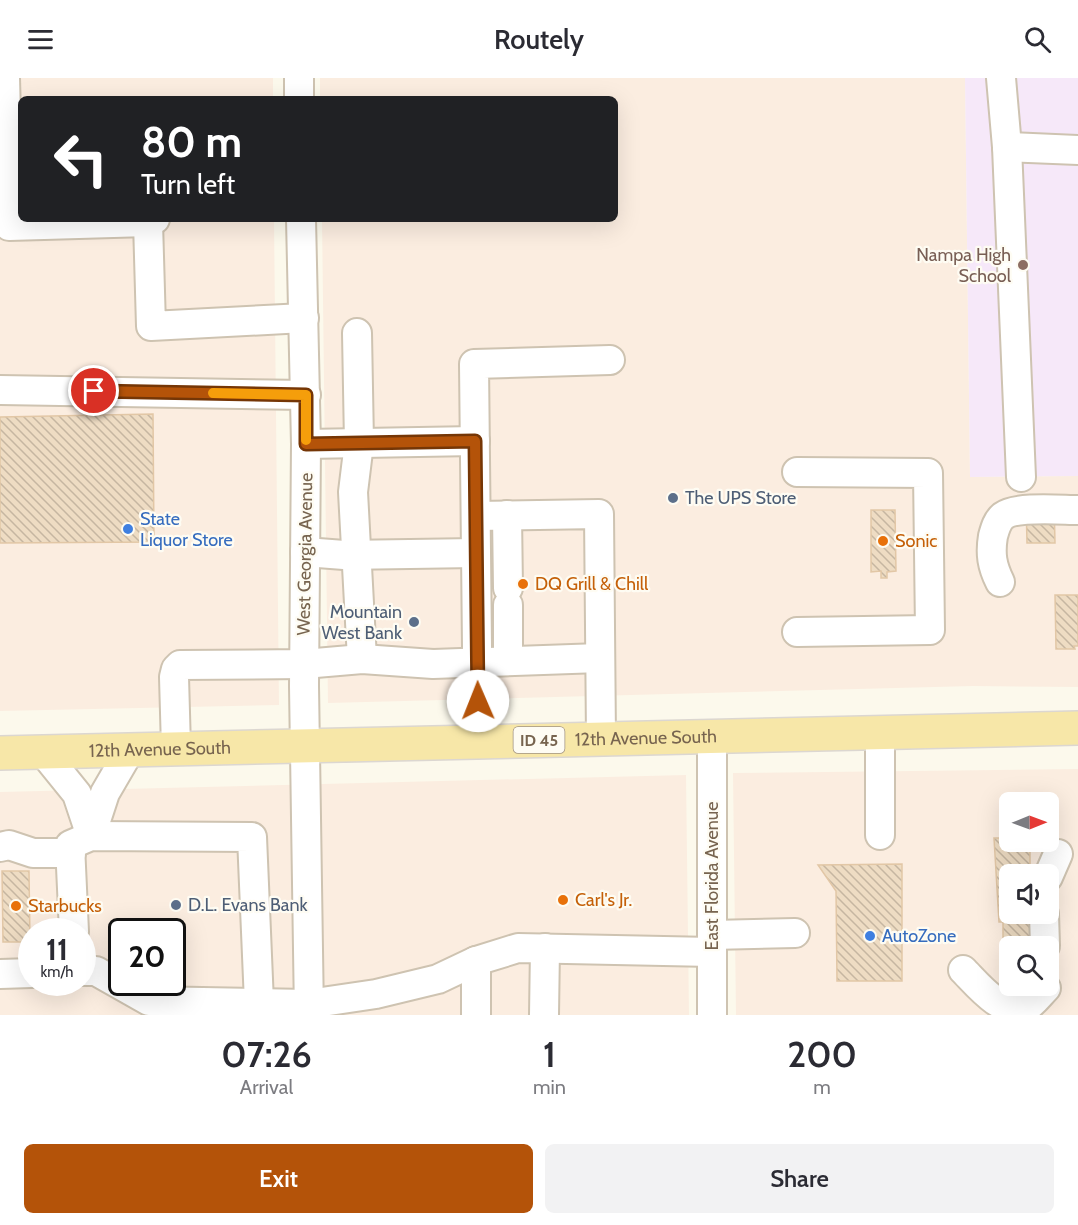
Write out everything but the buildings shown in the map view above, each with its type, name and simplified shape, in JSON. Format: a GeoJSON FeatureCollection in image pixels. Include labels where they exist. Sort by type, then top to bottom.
{"type":"FeatureCollection","features":[{"type":"Feature","properties":{"kind":"main road","name":"12th Avenue South"},"geometry":{"type":"LineString","coordinates":[[0,753],[1078,728]]}},
{"type":"Feature","properties":{"kind":"street"},"geometry":{"type":"LineString","coordinates":[[5,78],[9,226],[104,222]]}},
{"type":"Feature","properties":{"kind":"street"},"geometry":{"type":"LineString","coordinates":[[299,78],[299,96]]}},
{"type":"Feature","properties":{"kind":"street"},"geometry":{"type":"LineString","coordinates":[[1001,78],[1007,147],[1021,477]]}},
{"type":"Feature","properties":{"kind":"street"},"geometry":{"type":"LineString","coordinates":[[1007,147],[1078,150]]}},
{"type":"Feature","properties":{"kind":"street"},"geometry":{"type":"LineString","coordinates":[[151,222],[151,326],[304,318]]}},
{"type":"Feature","properties":{"kind":"street","name":"West Georgia Avenue"},"geometry":{"type":"LineString","coordinates":[[301,222],[306,395],[304,746],[308,1010]]}},
{"type":"Feature","properties":{"kind":"street"},"geometry":{"type":"LineString","coordinates":[[357,333],[358,443],[353,492],[362,659]]}},
{"type":"Feature","properties":{"kind":"street"},"geometry":{"type":"LineString","coordinates":[[478,741],[474,364],[610,360]]}},
{"type":"Feature","properties":{"kind":"street"},"geometry":{"type":"LineString","coordinates":[[0,390],[306,395]]}},
{"type":"Feature","properties":{"kind":"street"},"geometry":{"type":"LineString","coordinates":[[306,444],[475,441]]}},
{"type":"Feature","properties":{"kind":"street"},"geometry":{"type":"LineString","coordinates":[[797,472],[928,473],[930,630],[797,632]]}},
{"type":"Feature","properties":{"kind":"street"},"geometry":{"type":"LineString","coordinates":[[1000,582],[992,565],[992,545],[995,527],[1003,516],[1014,511],[1078,510]]}},
{"type":"Feature","properties":{"kind":"street"},"geometry":{"type":"LineString","coordinates":[[476,516],[599,514],[601,739]]}},
{"type":"Feature","properties":{"kind":"street"},"geometry":{"type":"LineString","coordinates":[[507,515],[508,660]]}},
{"type":"Feature","properties":{"kind":"street"},"geometry":{"type":"LineString","coordinates":[[305,552],[356,555],[476,553]]}},
{"type":"Feature","properties":{"kind":"street"},"geometry":{"type":"LineString","coordinates":[[176,748],[174,677],[180,665],[304,663],[362,659],[433,664],[600,658]]}},
{"type":"Feature","properties":{"kind":"street"},"geometry":{"type":"LineString","coordinates":[[880,733],[880,835]]}},
{"type":"Feature","properties":{"kind":"street","name":"East Florida Avenue"},"geometry":{"type":"LineString","coordinates":[[712,736],[712,1015]]}},
{"type":"Feature","properties":{"kind":"street"},"geometry":{"type":"LineString","coordinates":[[81,845],[105,793],[130,750]]}},
{"type":"Feature","properties":{"kind":"street"},"geometry":{"type":"LineString","coordinates":[[44,752],[77,794],[81,845],[75,918]]}},
{"type":"Feature","properties":{"kind":"street"},"geometry":{"type":"LineString","coordinates":[[0,847],[9,845],[33,853],[81,845],[252,837],[259,1003]]}},
{"type":"Feature","properties":{"kind":"street"},"geometry":{"type":"LineString","coordinates":[[96,971],[149,1001],[259,1003],[308,1010],[376,1004],[476,961],[519,948],[712,944],[795,933]]}},
{"type":"Feature","properties":{"kind":"street"},"geometry":{"type":"LineString","coordinates":[[544,1015],[545,948]]}},
{"type":"Feature","properties":{"kind":"street"},"geometry":{"type":"LineString","coordinates":[[476,961],[476,1015]]}},
{"type":"Feature","properties":{"kind":"street"},"geometry":{"type":"LineString","coordinates":[[0,974],[18,973]]}},
{"type":"Feature","properties":{"kind":"street"},"geometry":{"type":"LineString","coordinates":[[986,1015],[963,981],[1009,1009],[1025,1008],[1045,996]]}},
{"type":"Feature","properties":{"kind":"shaded area"},"geometry":{"type":"Polygon","coordinates":[[[0,78],[273,78],[273,96],[18,96],[18,222],[274,222],[279,705],[0,711],[0,78]]]}},
{"type":"Feature","properties":{"kind":"shaded area"},"geometry":{"type":"Polygon","coordinates":[[[320,78],[965,78],[970,477],[1078,476],[1078,687],[973,686],[328,703],[322,222],[618,222],[618,96],[320,96],[320,78]]]}},
{"type":"Feature","properties":{"kind":"shaded area","name":"Nampa High School"},"geometry":{"type":"Polygon","coordinates":[[[965,78],[1078,78],[1078,476],[970,477],[965,78]]]}},
{"type":"Feature","properties":{"kind":"shaded area"},"geometry":{"type":"Polygon","coordinates":[[[1078,769],[1078,1015],[736,1015],[733,773],[1078,769]]]}},
{"type":"Feature","properties":{"kind":"shaded area"},"geometry":{"type":"Polygon","coordinates":[[[686,775],[689,1015],[0,1015],[0,792],[686,775]]]}},
{"type":"Feature","properties":{"kind":"slow traffic"},"geometry":{"type":"LineString","coordinates":[[213,393],[306,395],[306,440]]}},
{"type":"Feature","properties":{"kind":"place","name":"Nampa High School"},"geometry":{"type":"Point","coordinates":[1023,265]}},
{"type":"Feature","properties":{"kind":"place","name":"The UPS Store"},"geometry":{"type":"Point","coordinates":[673,498]}},
{"type":"Feature","properties":{"kind":"place","name":"State Liquor Store"},"geometry":{"type":"Point","coordinates":[128,529]}},
{"type":"Feature","properties":{"kind":"place","name":"Sonic"},"geometry":{"type":"Point","coordinates":[883,541]}},
{"type":"Feature","properties":{"kind":"place","name":"DQ Grill & Chill"},"geometry":{"type":"Point","coordinates":[523,584]}},
{"type":"Feature","properties":{"kind":"place","name":"Mountain West Bank"},"geometry":{"type":"Point","coordinates":[414,622]}},
{"type":"Feature","properties":{"kind":"place","name":"Carl's Jr."},"geometry":{"type":"Point","coordinates":[563,900]}},
{"type":"Feature","properties":{"kind":"place","name":"D.L. Evans Bank"},"geometry":{"type":"Point","coordinates":[176,905]}},
{"type":"Feature","properties":{"kind":"place","name":"Starbucks"},"geometry":{"type":"Point","coordinates":[16,906]}},
{"type":"Feature","properties":{"kind":"place","name":"AutoZone"},"geometry":{"type":"Point","coordinates":[870,936]}},
{"type":"Feature","properties":{"kind":"route"},"geometry":{"type":"LineString","coordinates":[[94,391],[306,395],[306,444],[475,441],[478,701]]}}]}
